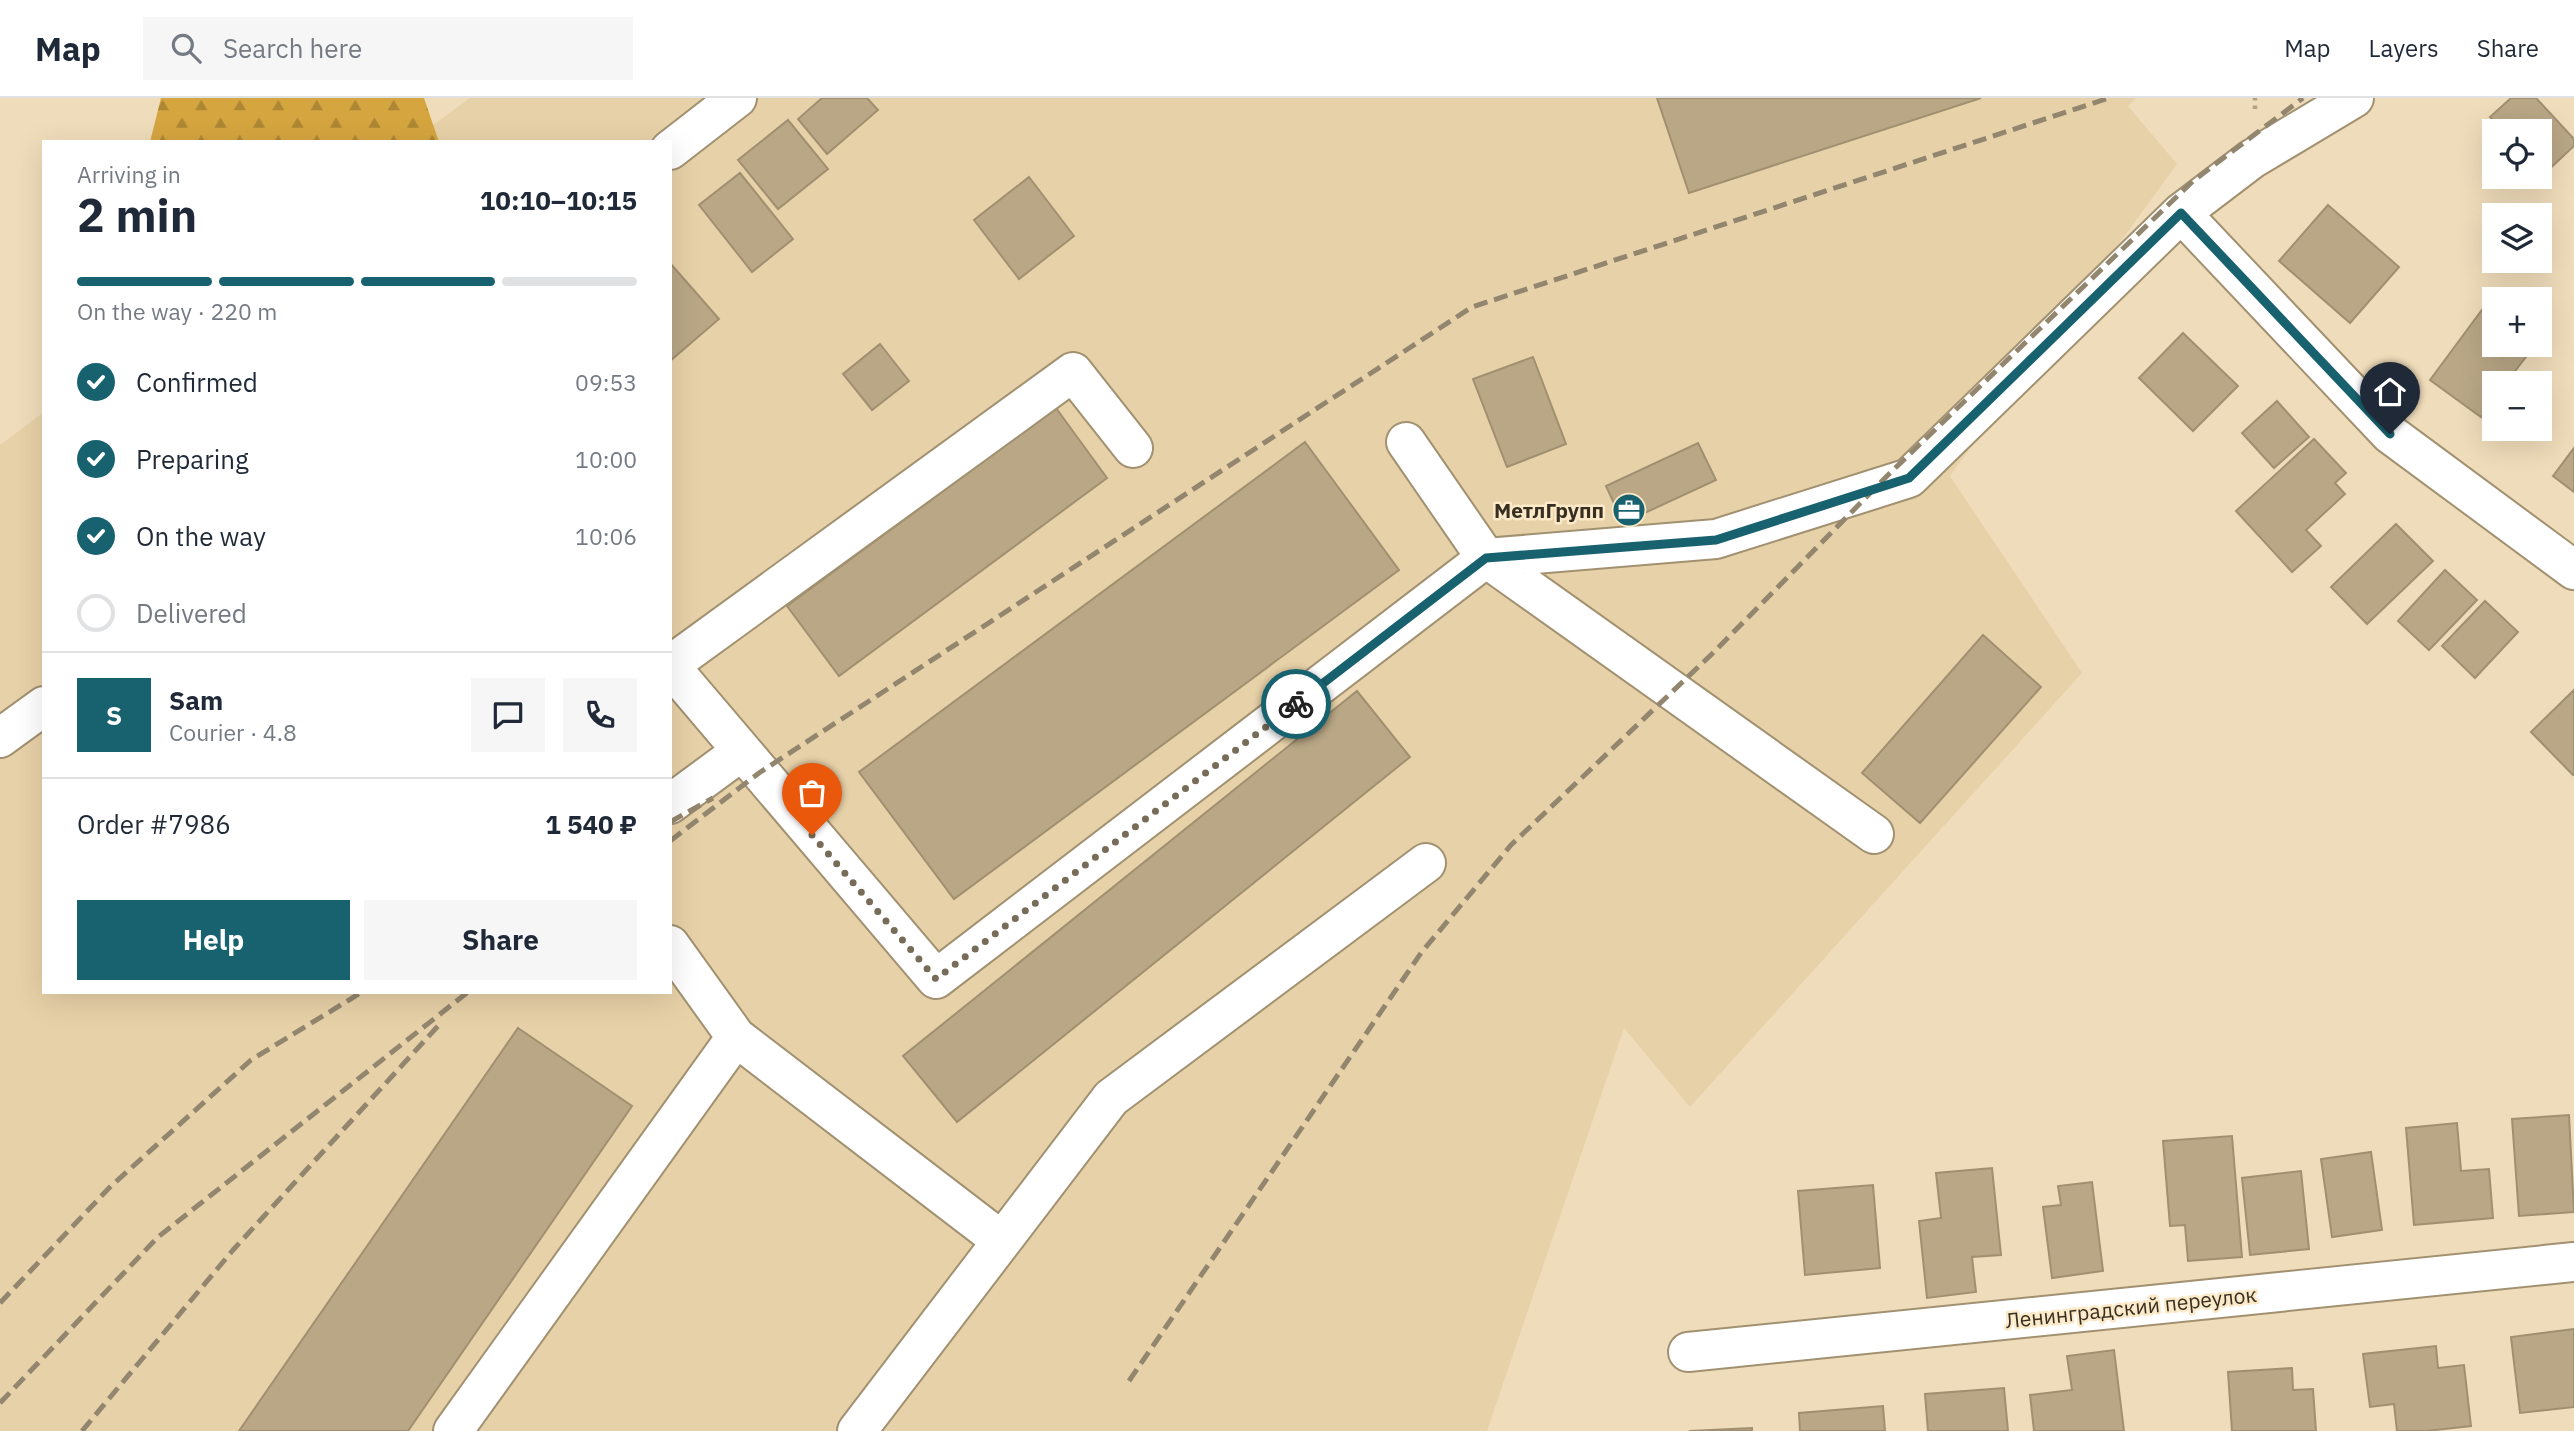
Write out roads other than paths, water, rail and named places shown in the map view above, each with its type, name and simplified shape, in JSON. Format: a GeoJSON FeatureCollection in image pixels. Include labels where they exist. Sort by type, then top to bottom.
{"type":"FeatureCollection","features":[{"type":"Feature","properties":{"kind":"street"},"geometry":{"type":"LineString","coordinates":[[672,148],[737,98]]}},
{"type":"Feature","properties":{"kind":"street"},"geometry":{"type":"LineString","coordinates":[[672,668],[936,979],[1486,558],[1716,540],[1909,478],[2181,213],[2252,159],[2354,98]]}},
{"type":"Feature","properties":{"kind":"street"},"geometry":{"type":"LineString","coordinates":[[2181,213],[2390,434],[2574,570]]}},
{"type":"Feature","properties":{"kind":"street"},"geometry":{"type":"LineString","coordinates":[[672,665],[1073,372],[1133,448]]}},
{"type":"Feature","properties":{"kind":"street"},"geometry":{"type":"LineString","coordinates":[[1406,442],[1486,558],[1874,834]]}},
{"type":"Feature","properties":{"kind":"street"},"geometry":{"type":"LineString","coordinates":[[0,738],[42,707]]}},
{"type":"Feature","properties":{"kind":"street"},"geometry":{"type":"LineString","coordinates":[[672,803],[742,751]]}},
{"type":"Feature","properties":{"kind":"street"},"geometry":{"type":"LineString","coordinates":[[857,1431],[1111,1098],[1426,863]]}},
{"type":"Feature","properties":{"kind":"street"},"geometry":{"type":"LineString","coordinates":[[672,948],[736,1037],[1002,1241]]}},
{"type":"Feature","properties":{"kind":"street"},"geometry":{"type":"LineString","coordinates":[[453,1431],[736,1037]]}},
{"type":"Feature","properties":{"kind":"street","name":"Ленинградский переулок"},"geometry":{"type":"LineString","coordinates":[[1688,1352],[2574,1262]]}},
{"type":"Feature","properties":{"kind":"railway"},"geometry":{"type":"LineString","coordinates":[[672,839],[759,773],[1472,307],[2109,98]]}},
{"type":"Feature","properties":{"kind":"railway"},"geometry":{"type":"LineString","coordinates":[[1129,1381],[1421,953],[1511,845],[1714,652],[1889,474],[2193,181],[2303,98]]}},
{"type":"Feature","properties":{"kind":"railway"},"geometry":{"type":"LineString","coordinates":[[672,821],[713,798]]}},
{"type":"Feature","properties":{"kind":"railway"},"geometry":{"type":"LineString","coordinates":[[0,1303],[110,1187],[251,1060],[359,994]]}},
{"type":"Feature","properties":{"kind":"railway"},"geometry":{"type":"LineString","coordinates":[[0,1403],[158,1237],[465,994]]}},
{"type":"Feature","properties":{"kind":"railway"},"geometry":{"type":"LineString","coordinates":[[82,1431],[233,1250],[438,1026]]}},
{"type":"Feature","properties":{"kind":"place","name":"МетлГрупп"},"geometry":{"type":"Point","coordinates":[1629,510]}}]}
